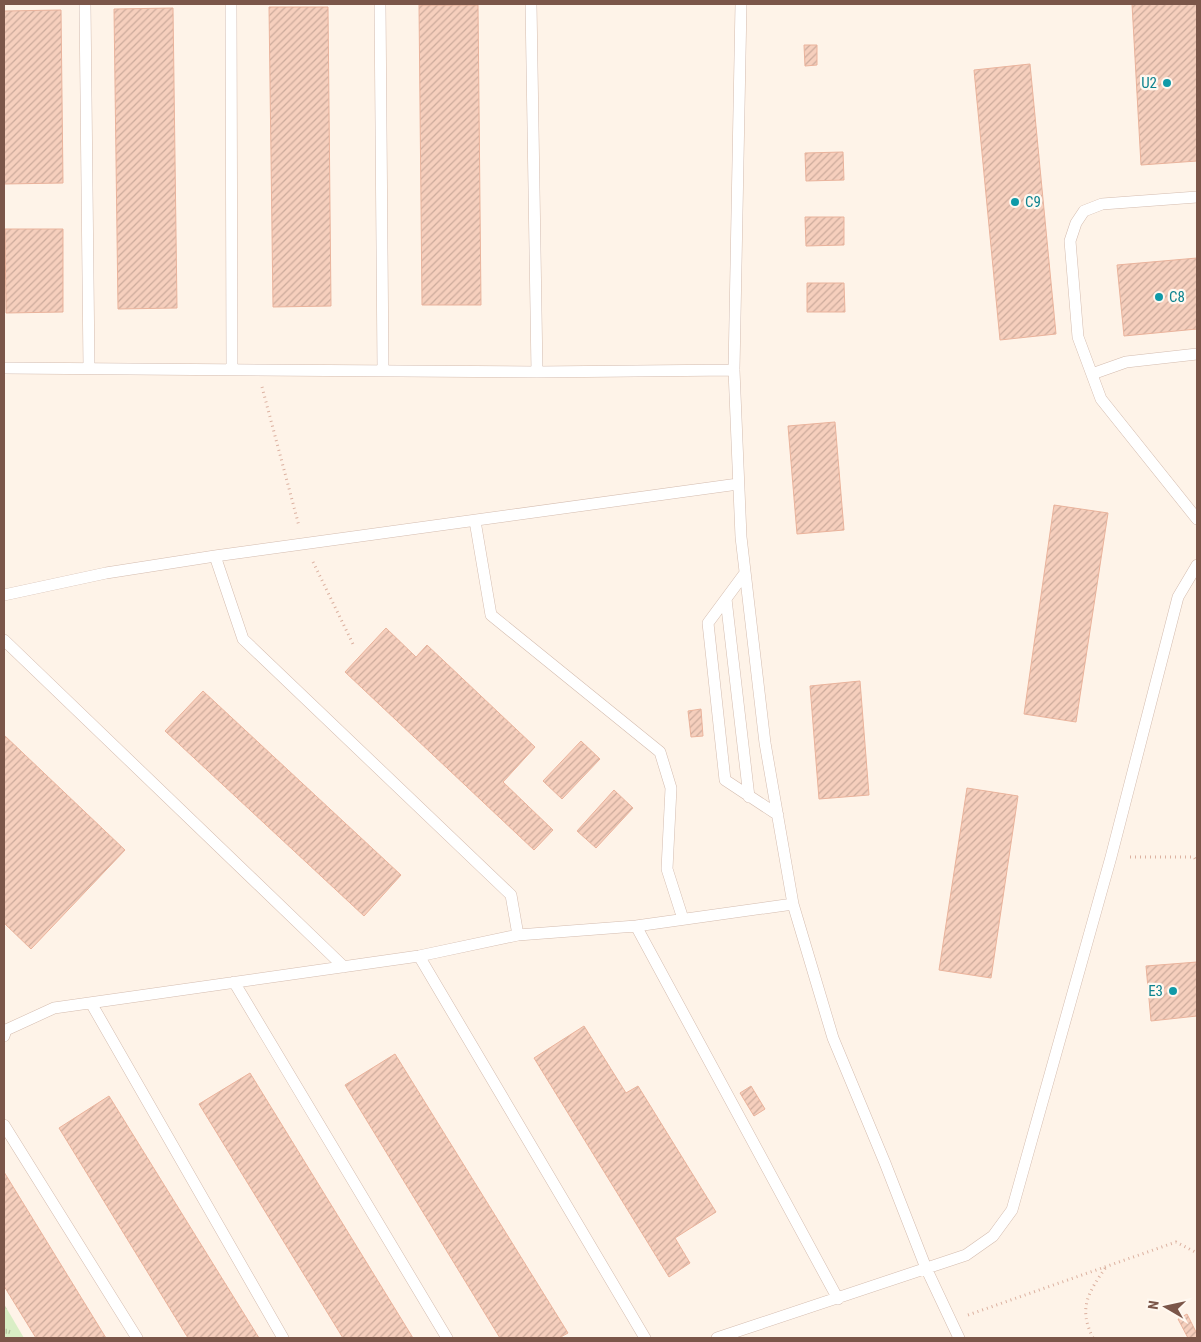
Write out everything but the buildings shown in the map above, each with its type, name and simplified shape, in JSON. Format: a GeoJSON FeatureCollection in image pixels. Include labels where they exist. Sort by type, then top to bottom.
{"type":"FeatureCollection","features":[{"type":"Feature","properties":{"kind":"lane"},"geometry":{"type":"LineString","coordinates":[[86,4],[89,368]]}},
{"type":"Feature","properties":{"kind":"lane"},"geometry":{"type":"LineString","coordinates":[[231,4],[232,369]]}},
{"type":"Feature","properties":{"kind":"lane"},"geometry":{"type":"LineString","coordinates":[[380,4],[382,369]]}},
{"type":"Feature","properties":{"kind":"lane"},"geometry":{"type":"LineString","coordinates":[[531,4],[537,372]]}},
{"type":"Feature","properties":{"kind":"lane"},"geometry":{"type":"LineString","coordinates":[[741,4],[734,370],[738,484],[745,573],[765,743],[793,904],[833,1038],[885,1162],[926,1268],[959,1338]]}},
{"type":"Feature","properties":{"kind":"lane"},"geometry":{"type":"LineString","coordinates":[[1197,197],[1102,204],[1084,211],[1076,222],[1070,241],[1078,337],[1101,399],[1197,519]]}},
{"type":"Feature","properties":{"kind":"lane"},"geometry":{"type":"LineString","coordinates":[[1092,374],[1126,362],[1197,354]]}},
{"type":"Feature","properties":{"kind":"lane"},"geometry":{"type":"LineString","coordinates":[[4,368],[382,369],[537,372],[734,370]]}},
{"type":"Feature","properties":{"kind":"lane"},"geometry":{"type":"LineString","coordinates":[[4,594],[106,573],[215,556],[738,484]]}},
{"type":"Feature","properties":{"kind":"lane"},"geometry":{"type":"LineString","coordinates":[[475,521],[491,615],[660,752],[671,788],[667,869],[682,919]]}},
{"type":"Feature","properties":{"kind":"lane"},"geometry":{"type":"LineString","coordinates":[[215,556],[243,639],[511,895],[518,935]]}},
{"type":"Feature","properties":{"kind":"lane"},"geometry":{"type":"LineString","coordinates":[[717,1338],[966,1255],[993,1236],[1012,1210],[1111,857],[1178,597],[1197,565]]}},
{"type":"Feature","properties":{"kind":"lane"},"geometry":{"type":"LineString","coordinates":[[745,573],[708,623],[726,780],[778,815]]}},
{"type":"Feature","properties":{"kind":"lane"},"geometry":{"type":"LineString","coordinates":[[726,599],[749,796]]}},
{"type":"Feature","properties":{"kind":"lane"},"geometry":{"type":"LineString","coordinates":[[4,640],[344,967]]}},
{"type":"Feature","properties":{"kind":"lane"},"geometry":{"type":"LineString","coordinates":[[4,1036],[6,1030],[54,1008],[419,956],[518,935],[636,926],[793,904]]}},
{"type":"Feature","properties":{"kind":"lane"},"geometry":{"type":"LineString","coordinates":[[636,926],[838,1299]]}},
{"type":"Feature","properties":{"kind":"lane"},"geometry":{"type":"LineString","coordinates":[[419,956],[645,1338]]}},
{"type":"Feature","properties":{"kind":"lane"},"geometry":{"type":"LineString","coordinates":[[234,982],[447,1338]]}},
{"type":"Feature","properties":{"kind":"lane"},"geometry":{"type":"LineString","coordinates":[[91,1003],[283,1338]]}},
{"type":"Feature","properties":{"kind":"lane"},"geometry":{"type":"LineString","coordinates":[[4,1125],[138,1338]]}},
{"type":"Feature","properties":{"kind":"path"},"geometry":{"type":"LineString","coordinates":[[261,369],[263,394],[304,544],[353,644]]}},
{"type":"Feature","properties":{"kind":"path"},"geometry":{"type":"LineString","coordinates":[[1111,857],[1194,858],[1197,862]]}},
{"type":"Feature","properties":{"kind":"path"},"geometry":{"type":"LineString","coordinates":[[951,1321],[1176,1242],[1197,1253]]}},
{"type":"Feature","properties":{"kind":"path"},"geometry":{"type":"LineString","coordinates":[[1093,1338],[1084,1321],[1090,1290],[1106,1266]]}},
{"type":"Feature","properties":{"kind":"green space"},"geometry":{"type":"Polygon","coordinates":[[[4,1304],[24,1338],[4,1338],[4,1304]]]}},
{"type":"Feature","properties":{"kind":"place","name":"U2"},"geometry":{"type":"Point","coordinates":[1167,83]}},
{"type":"Feature","properties":{"kind":"place","name":"C9"},"geometry":{"type":"Point","coordinates":[1015,202]}},
{"type":"Feature","properties":{"kind":"place","name":"C8"},"geometry":{"type":"Point","coordinates":[1159,297]}},
{"type":"Feature","properties":{"kind":"place","name":"E3"},"geometry":{"type":"Point","coordinates":[1173,991]}}]}
